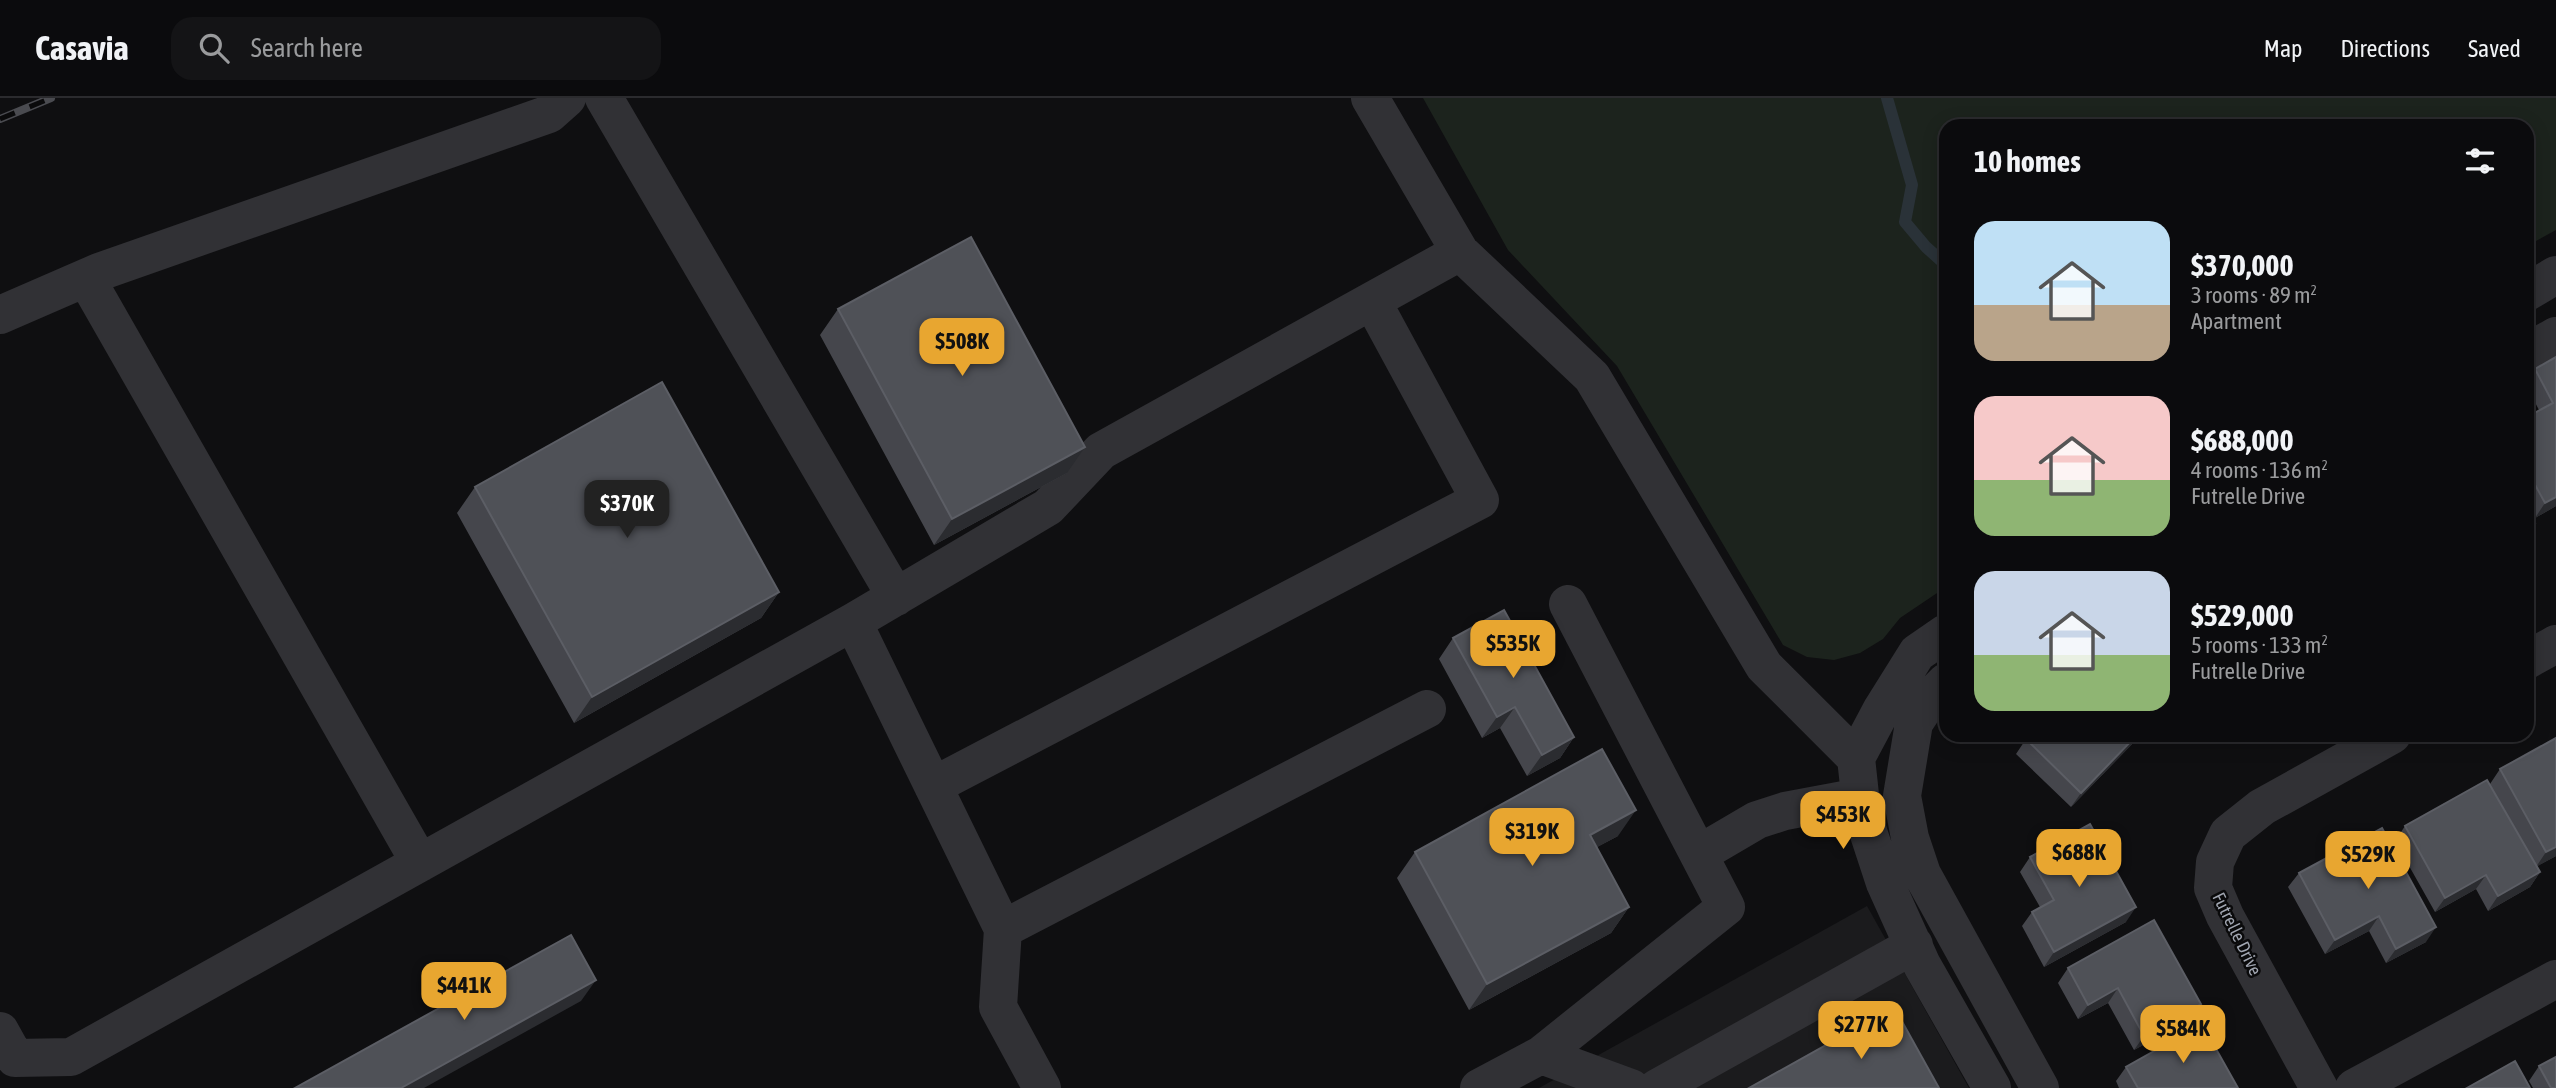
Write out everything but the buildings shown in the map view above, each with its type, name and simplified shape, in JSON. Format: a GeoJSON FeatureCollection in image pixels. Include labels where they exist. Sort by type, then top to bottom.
{"type":"FeatureCollection","features":[{"type":"Feature","properties":{"kind":"street"},"geometry":{"type":"LineString","coordinates":[[0,315],[86,278],[550,114],[567,98]]}},
{"type":"Feature","properties":{"kind":"street"},"geometry":{"type":"LineString","coordinates":[[604,98],[896,597]]}},
{"type":"Feature","properties":{"kind":"street"},"geometry":{"type":"LineString","coordinates":[[1370,98],[1460,252],[1592,377],[1763,666],[1856,758]]}},
{"type":"Feature","properties":{"kind":"street"},"geometry":{"type":"LineString","coordinates":[[0,1031],[15,1058],[71,1057],[853,622],[1048,507],[1101,451],[1460,252]]}},
{"type":"Feature","properties":{"kind":"street"},"geometry":{"type":"LineString","coordinates":[[2534,288],[2556,275]]}},
{"type":"Feature","properties":{"kind":"street"},"geometry":{"type":"LineString","coordinates":[[86,278],[420,863]]}},
{"type":"Feature","properties":{"kind":"street"},"geometry":{"type":"LineString","coordinates":[[933,786],[1480,500],[1372,301]]}},
{"type":"Feature","properties":{"kind":"street"},"geometry":{"type":"LineString","coordinates":[[2534,348],[2556,336]]}},
{"type":"Feature","properties":{"kind":"street"},"geometry":{"type":"LineString","coordinates":[[1479,1088],[1541,1055],[1726,907],[1568,604]]}},
{"type":"Feature","properties":{"kind":"street"},"geometry":{"type":"LineString","coordinates":[[853,622],[1003,929],[998,1007],[1042,1088]]}},
{"type":"Feature","properties":{"kind":"street"},"geometry":{"type":"LineString","coordinates":[[1939,638],[1917,653],[1882,709],[1856,758],[1861,813],[1885,883],[1914,945],[1992,1088]]}},
{"type":"Feature","properties":{"kind":"street"},"geometry":{"type":"LineString","coordinates":[[2534,656],[2556,644]]}},
{"type":"Feature","properties":{"kind":"street"},"geometry":{"type":"LineString","coordinates":[[1939,689],[1914,723],[1902,796],[1910,838],[1922,874],[2040,1088]]}},
{"type":"Feature","properties":{"kind":"street"},"geometry":{"type":"LineString","coordinates":[[1003,929],[1427,709]]}},
{"type":"Feature","properties":{"kind":"street","name":"Futrelle Drive"},"geometry":{"type":"LineString","coordinates":[[2319,1088],[2225,916],[2213,888],[2215,862],[2228,834],[2262,807],[2379,742]]}},
{"type":"Feature","properties":{"kind":"street"},"geometry":{"type":"LineString","coordinates":[[1699,854],[1757,820],[1785,811],[1860,797]]}},
{"type":"Feature","properties":{"kind":"street"},"geometry":{"type":"LineString","coordinates":[[1657,1088],[1914,945]]}},
{"type":"Feature","properties":{"kind":"street"},"geometry":{"type":"LineString","coordinates":[[2354,1088],[2556,979]]}},
{"type":"Feature","properties":{"kind":"street"},"geometry":{"type":"LineString","coordinates":[[1541,1055],[1631,1088]]}},
{"type":"Feature","properties":{"kind":"shaded area"},"geometry":{"type":"Polygon","coordinates":[[[1423,98],[2556,98],[2556,230],[2534,242],[2534,119],[1939,119],[1939,592],[1900,618],[1883,639],[1860,653],[1834,660],[1807,657],[1783,645],[1617,366],[1508,250],[1423,98]]]}},
{"type":"Feature","properties":{"kind":"shaded area"},"geometry":{"type":"Polygon","coordinates":[[[1867,906],[1969,1088],[1539,1088],[1867,906]]]}},
{"type":"Feature","properties":{"kind":"waterway"},"geometry":{"type":"LineString","coordinates":[[1887,98],[1912,185],[1905,222],[1939,259]]}},
{"type":"Feature","properties":{"kind":"railway"},"geometry":{"type":"LineString","coordinates":[[0,119],[51,98]]}}]}
